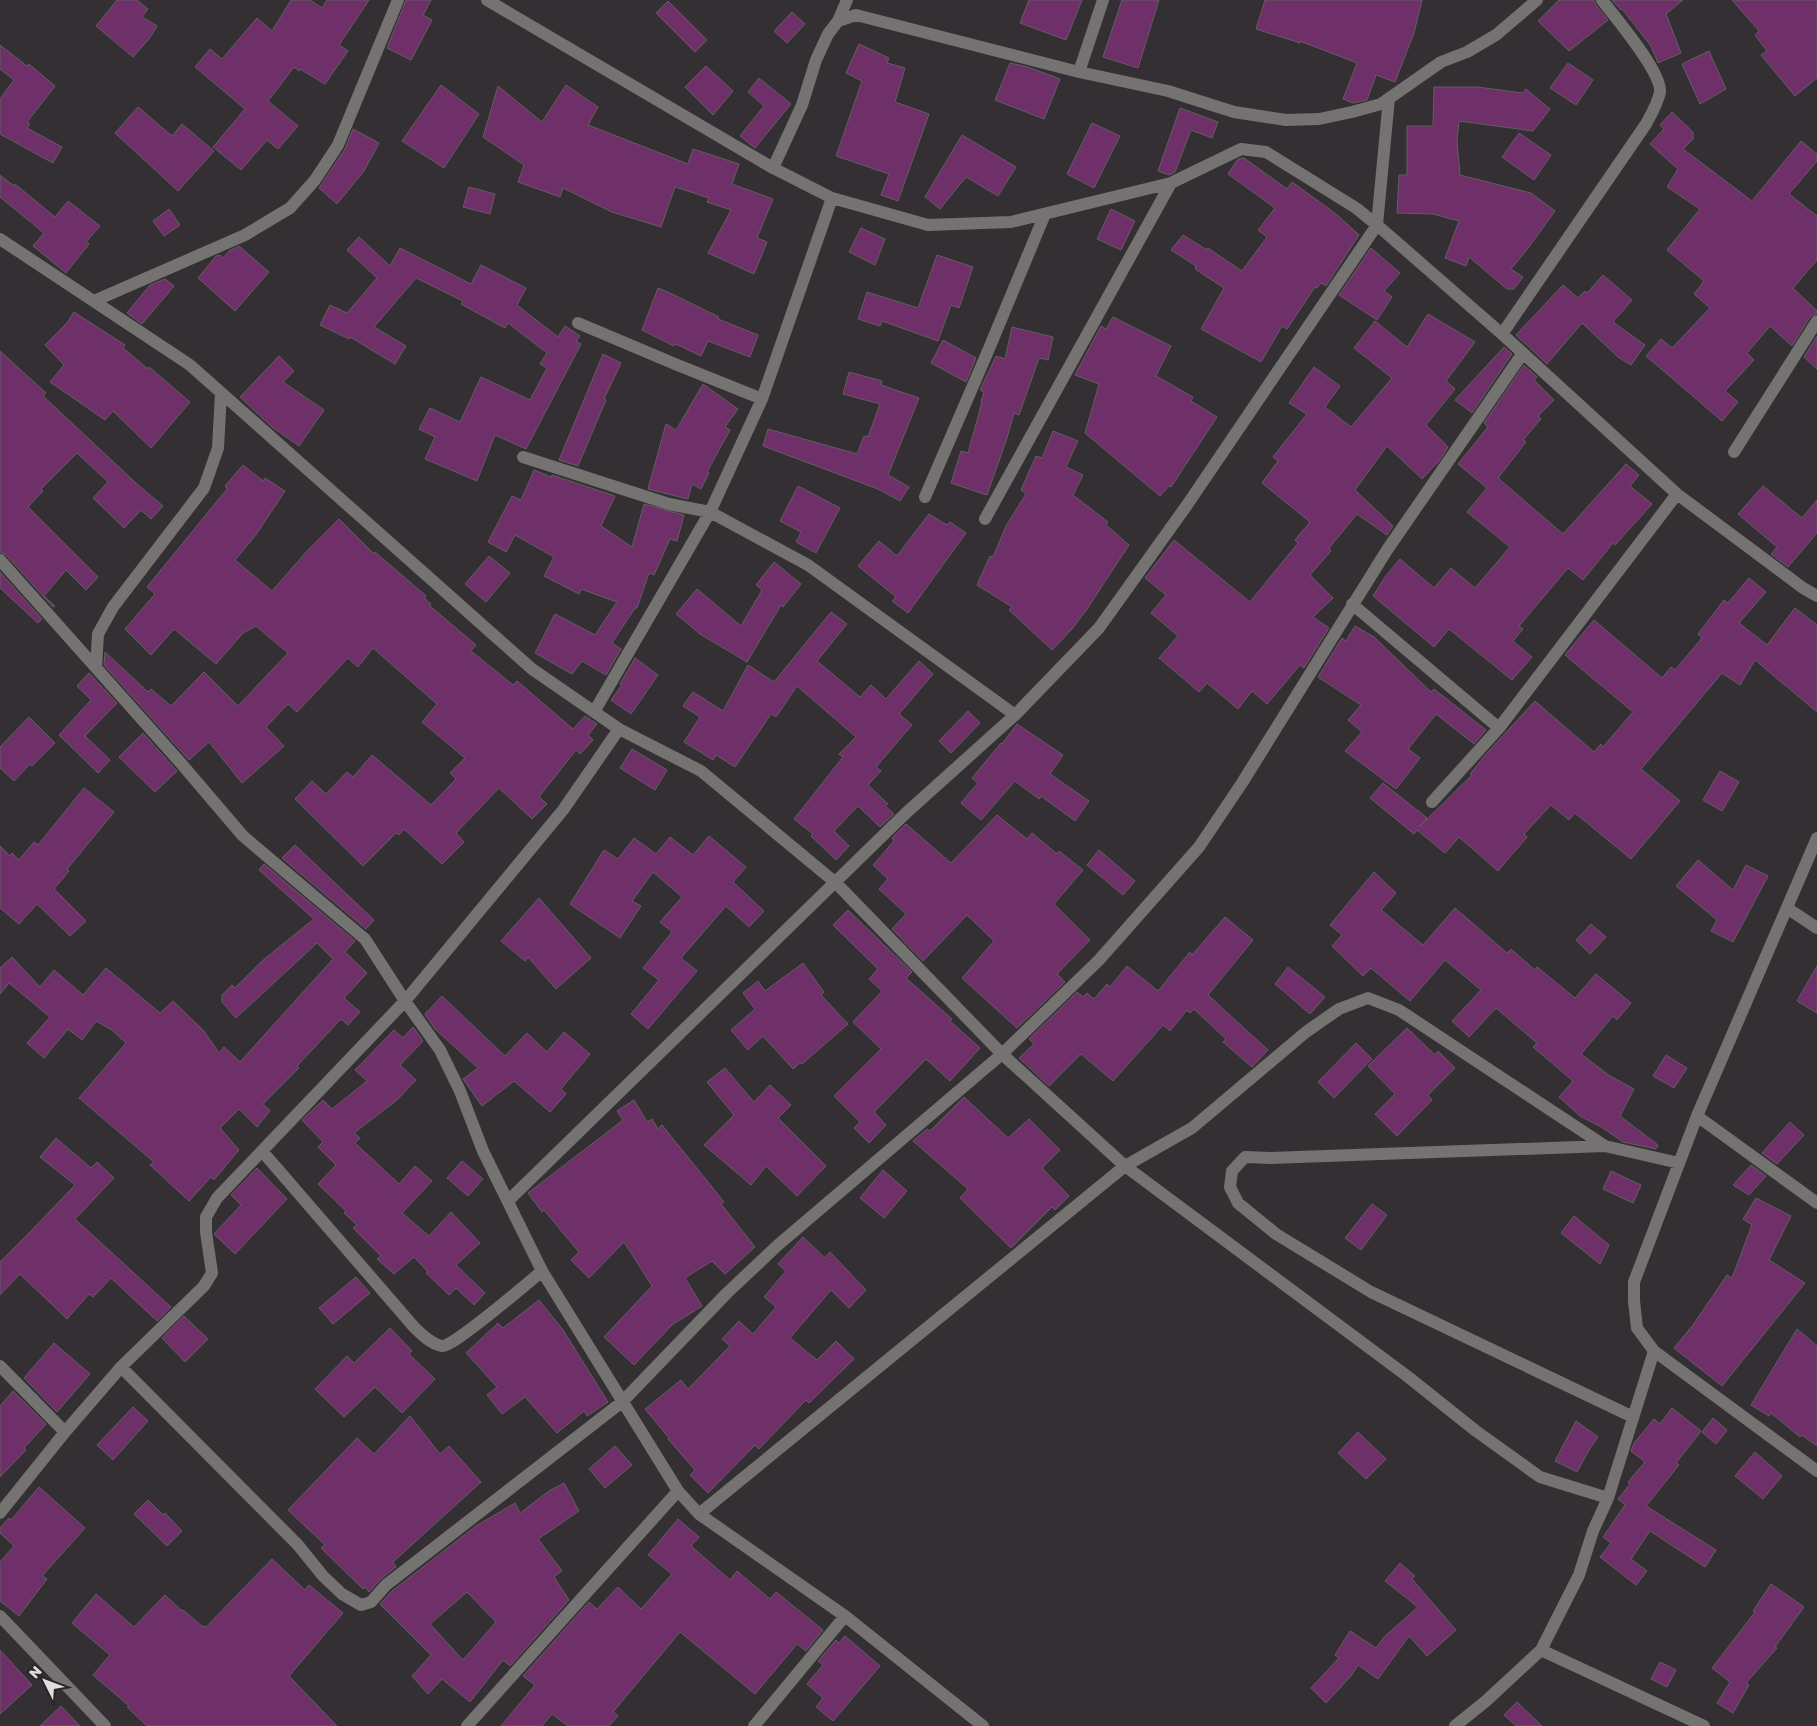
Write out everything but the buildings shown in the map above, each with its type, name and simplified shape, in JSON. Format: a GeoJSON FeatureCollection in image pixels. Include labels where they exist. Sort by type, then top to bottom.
{"type":"FeatureCollection","features":[{"type":"Feature","properties":{"kind":"street"},"geometry":{"type":"LineString","coordinates":[[94,301],[245,235],[290,208],[315,180],[338,145],[398,0]]}},
{"type":"Feature","properties":{"kind":"street"},"geometry":{"type":"LineString","coordinates":[[488,0],[772,168],[832,198],[928,226],[1011,222],[1171,183],[1241,149],[1266,152],[1356,208],[1502,334],[1677,494],[1803,588],[1817,596]]}},
{"type":"Feature","properties":{"kind":"street"},"geometry":{"type":"LineString","coordinates":[[772,168],[802,105],[816,60],[828,34],[838,21],[847,0]]}},
{"type":"Feature","properties":{"kind":"street"},"geometry":{"type":"LineString","coordinates":[[1079,72],[1103,0]]}},
{"type":"Feature","properties":{"kind":"street"},"geometry":{"type":"LineString","coordinates":[[838,21],[856,15],[1079,72],[1168,91],[1234,112],[1286,120],[1319,118],[1381,104],[1441,62],[1468,52],[1496,35],[1537,0]]}},
{"type":"Feature","properties":{"kind":"street"},"geometry":{"type":"LineString","coordinates":[[1502,334],[1646,124],[1660,92],[1658,78],[1602,0]]}},
{"type":"Feature","properties":{"kind":"street"},"geometry":{"type":"LineString","coordinates":[[508,1201],[906,813],[1015,715],[1099,628],[1187,505],[1377,225],[1389,98]]}},
{"type":"Feature","properties":{"kind":"street"},"geometry":{"type":"LineString","coordinates":[[985,519],[1171,183]]}},
{"type":"Feature","properties":{"kind":"street"},"geometry":{"type":"LineString","coordinates":[[594,712],[710,512],[762,399],[832,198]]}},
{"type":"Feature","properties":{"kind":"street"},"geometry":{"type":"LineString","coordinates":[[925,497],[1045,214]]}},
{"type":"Feature","properties":{"kind":"street"},"geometry":{"type":"LineString","coordinates":[[0,239],[190,365],[532,669],[619,729],[701,771],[836,883],[1002,1054],[1125,1166],[1391,1364],[1476,1431],[1540,1477],[1608,1498]]}},
{"type":"Feature","properties":{"kind":"street"},"geometry":{"type":"LineString","coordinates":[[1734,452],[1817,321]]}},
{"type":"Feature","properties":{"kind":"street"},"geometry":{"type":"LineString","coordinates":[[578,323],[762,399]]}},
{"type":"Feature","properties":{"kind":"street"},"geometry":{"type":"LineString","coordinates":[[122,1367],[298,1545],[323,1576],[342,1594],[361,1605],[371,1602],[386,1585],[622,1402],[728,1293],[778,1245],[1002,1054],[1099,960],[1199,847],[1242,783],[1386,550],[1523,354]]}},
{"type":"Feature","properties":{"kind":"street"},"geometry":{"type":"LineString","coordinates":[[96,668],[98,634],[113,607],[204,488],[218,448],[221,393]]}},
{"type":"Feature","properties":{"kind":"street"},"geometry":{"type":"LineString","coordinates":[[523,457],[669,504],[710,512],[808,565],[1015,715]]}},
{"type":"Feature","properties":{"kind":"street"},"geometry":{"type":"LineString","coordinates":[[1432,802],[1499,728],[1677,494]]}},
{"type":"Feature","properties":{"kind":"street"},"geometry":{"type":"LineString","coordinates":[[0,560],[243,836],[365,940],[440,1050],[460,1091],[483,1151],[542,1271],[678,1491],[699,1514],[846,1616],[982,1726]]}},
{"type":"Feature","properties":{"kind":"street"},"geometry":{"type":"LineString","coordinates":[[1352,604],[1499,728]]}},
{"type":"Feature","properties":{"kind":"street"},"geometry":{"type":"LineString","coordinates":[[0,1513],[65,1432],[122,1367],[204,1286],[212,1273],[206,1232],[206,1217],[217,1198],[405,1001],[563,810],[619,729]]}},
{"type":"Feature","properties":{"kind":"street"},"geometry":{"type":"LineString","coordinates":[[1817,838],[1697,1116],[1634,1282],[1637,1328],[1654,1351],[1817,1471]]}},
{"type":"Feature","properties":{"kind":"street"},"geometry":{"type":"LineString","coordinates":[[1788,908],[1817,928]]}},
{"type":"Feature","properties":{"kind":"street"},"geometry":{"type":"LineString","coordinates":[[699,1514],[1125,1166],[1192,1128],[1306,1032],[1339,1009],[1368,998],[1399,1010],[1605,1146]]}},
{"type":"Feature","properties":{"kind":"street"},"geometry":{"type":"LineString","coordinates":[[1697,1116],[1817,1203]]}},
{"type":"Feature","properties":{"kind":"street"},"geometry":{"type":"LineString","coordinates":[[1633,1417],[1371,1292],[1276,1234],[1238,1203],[1230,1187],[1232,1171],[1245,1157],[1605,1146],[1679,1163]]}},
{"type":"Feature","properties":{"kind":"street"},"geometry":{"type":"LineString","coordinates":[[262,1151],[414,1327],[422,1335],[442,1346],[448,1346],[463,1335],[542,1271]]}},
{"type":"Feature","properties":{"kind":"street"},"geometry":{"type":"LineString","coordinates":[[1455,1726],[1486,1701],[1542,1650],[1579,1575],[1593,1531],[1608,1498],[1654,1351]]}},
{"type":"Feature","properties":{"kind":"street"},"geometry":{"type":"LineString","coordinates":[[0,1366],[65,1432]]}},
{"type":"Feature","properties":{"kind":"street"},"geometry":{"type":"LineString","coordinates":[[466,1726],[678,1491]]}},
{"type":"Feature","properties":{"kind":"street"},"geometry":{"type":"LineString","coordinates":[[0,1616],[105,1726]]}},
{"type":"Feature","properties":{"kind":"street"},"geometry":{"type":"LineString","coordinates":[[754,1726],[846,1616]]}},
{"type":"Feature","properties":{"kind":"street"},"geometry":{"type":"LineString","coordinates":[[1542,1650],[1704,1726]]}}]}
